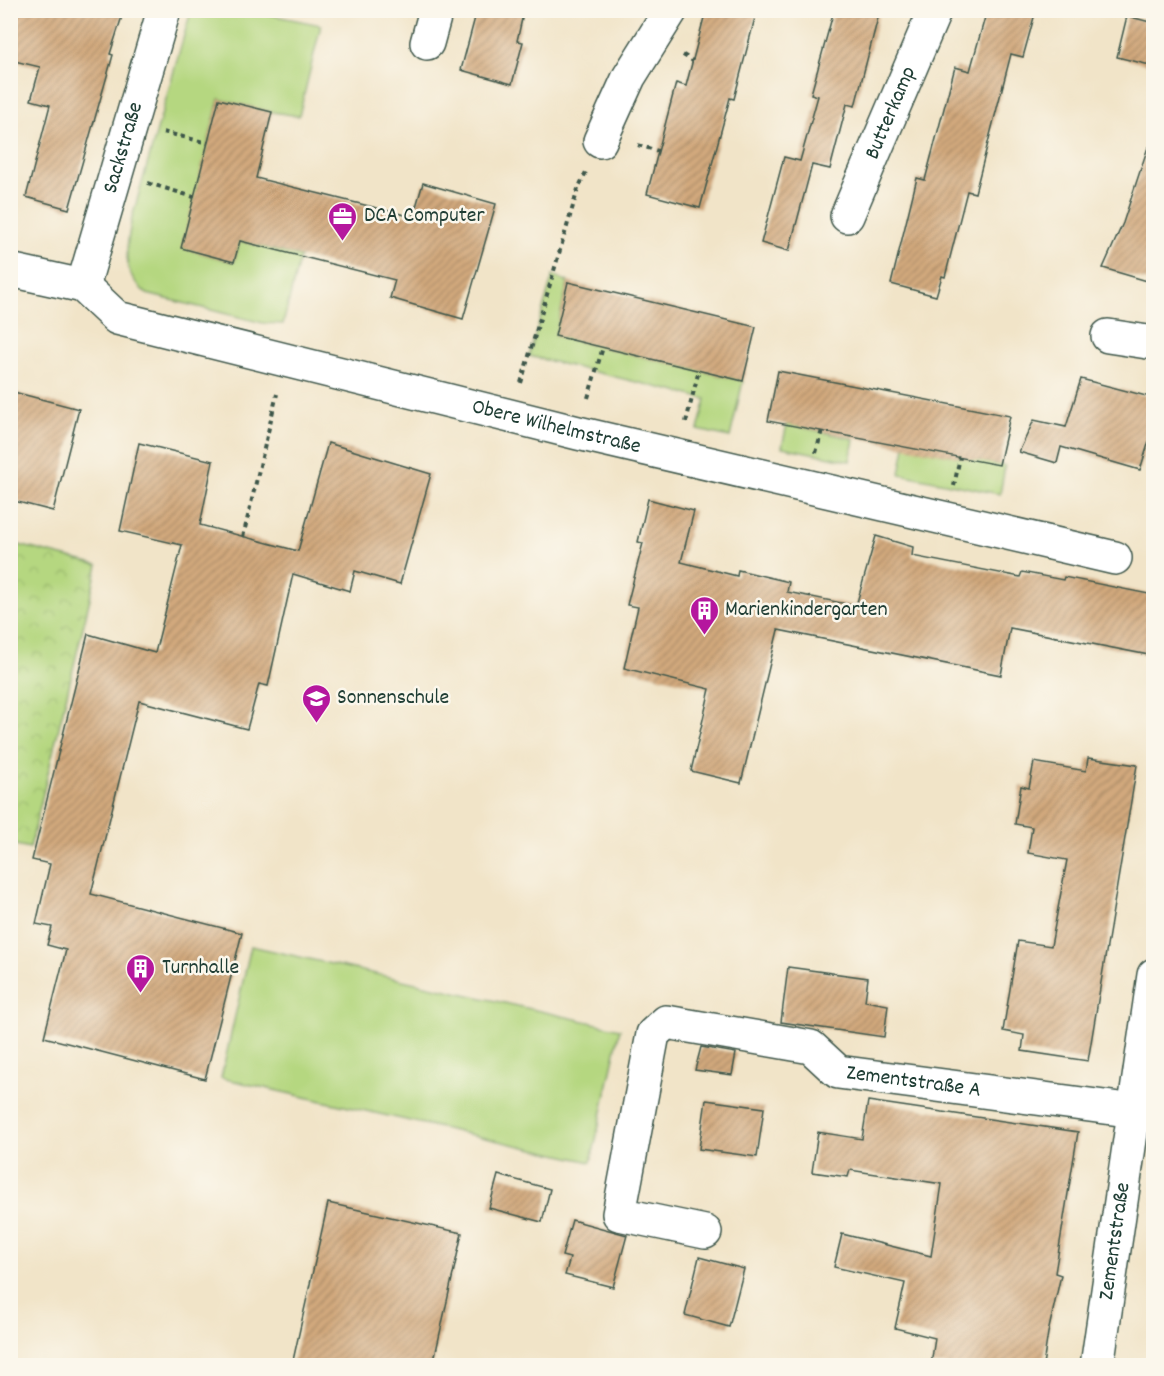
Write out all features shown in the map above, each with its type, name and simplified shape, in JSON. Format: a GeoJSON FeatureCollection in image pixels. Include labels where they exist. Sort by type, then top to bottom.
{"type":"FeatureCollection","features":[{"type":"Feature","properties":{"kind":"street","name":"Sackstraße"},"geometry":{"type":"LineString","coordinates":[[83,286],[164,10]]}},
{"type":"Feature","properties":{"kind":"street"},"geometry":{"type":"LineString","coordinates":[[427,43],[435,10]]}},
{"type":"Feature","properties":{"kind":"street"},"geometry":{"type":"LineString","coordinates":[[600,141],[629,77],[671,10]]}},
{"type":"Feature","properties":{"kind":"street","name":"Butterkamp"},"geometry":{"type":"LineString","coordinates":[[847,216],[935,10]]}},
{"type":"Feature","properties":{"kind":"street"},"geometry":{"type":"LineString","coordinates":[[10,270],[83,286]]}},
{"type":"Feature","properties":{"kind":"street","name":"Obere Wilhelmstraße"},"geometry":{"type":"LineString","coordinates":[[83,286],[117,318],[578,433],[1115,558]]}},
{"type":"Feature","properties":{"kind":"street"},"geometry":{"type":"LineString","coordinates":[[1108,336],[1154,343]]}},
{"type":"Feature","properties":{"kind":"street","name":"Zementstraße"},"geometry":{"type":"LineString","coordinates":[[1097,1365],[1153,987]]}},
{"type":"Feature","properties":{"kind":"street","name":"Zementstraße A"},"geometry":{"type":"LineString","coordinates":[[705,1232],[619,1214],[653,1034],[666,1022],[811,1047],[838,1071],[1135,1111]]}},
{"type":"Feature","properties":{"kind":"path"},"geometry":{"type":"LineString","coordinates":[[131,124],[208,143]]}},
{"type":"Feature","properties":{"kind":"path"},"geometry":{"type":"LineString","coordinates":[[511,416],[579,189],[600,141]]}},
{"type":"Feature","properties":{"kind":"path"},"geometry":{"type":"LineString","coordinates":[[116,173],[194,197]]}},
{"type":"Feature","properties":{"kind":"path"},"geometry":{"type":"LineString","coordinates":[[578,433],[603,347]]}},
{"type":"Feature","properties":{"kind":"path"},"geometry":{"type":"LineString","coordinates":[[243,537],[286,361]]}},
{"type":"Feature","properties":{"kind":"path"},"geometry":{"type":"LineString","coordinates":[[677,456],[699,370]]}},
{"type":"Feature","properties":{"kind":"green space"},"geometry":{"type":"Polygon","coordinates":[[[191,11],[251,11],[321,25],[299,116],[219,99],[182,248],[234,262],[240,241],[300,257],[283,324],[263,323],[147,294],[138,286],[129,269],[127,250],[132,218],[191,11]]]}},
{"type":"Feature","properties":{"kind":"green space"},"geometry":{"type":"Polygon","coordinates":[[[553,275],[568,282],[555,336],[743,381],[730,437],[698,430],[706,399],[529,356],[553,275]]]}},
{"type":"Feature","properties":{"kind":"green space"},"geometry":{"type":"Polygon","coordinates":[[[787,424],[854,439],[850,461],[782,447],[787,424]]]}},
{"type":"Feature","properties":{"kind":"green space"},"geometry":{"type":"Polygon","coordinates":[[[905,446],[1005,466],[1000,494],[900,474],[905,446]]]}},
{"type":"Feature","properties":{"kind":"green space"},"geometry":{"type":"Polygon","coordinates":[[[11,543],[98,565],[30,848],[11,844],[11,543]]]}},
{"type":"Feature","properties":{"kind":"green space"},"geometry":{"type":"Polygon","coordinates":[[[251,946],[620,1029],[591,1162],[221,1078],[251,946]]]}},
{"type":"Feature","properties":{"kind":"building"},"geometry":{"type":"Polygon","coordinates":[[[10,10],[124,10],[69,209],[26,197],[50,105],[31,100],[40,67],[10,60],[10,10]]]}},
{"type":"Feature","properties":{"kind":"building"},"geometry":{"type":"Polygon","coordinates":[[[477,10],[524,10],[517,41],[523,42],[512,84],[461,70],[477,10]]]}},
{"type":"Feature","properties":{"kind":"building"},"geometry":{"type":"Polygon","coordinates":[[[706,10],[757,10],[734,99],[730,98],[700,208],[647,194],[676,83],[686,86],[706,10]]]}},
{"type":"Feature","properties":{"kind":"building"},"geometry":{"type":"Polygon","coordinates":[[[834,10],[880,10],[855,106],[847,104],[830,169],[812,165],[789,251],[761,243],[784,157],[800,161],[818,96],[811,94],[834,10]]]}},
{"type":"Feature","properties":{"kind":"building"},"geometry":{"type":"Polygon","coordinates":[[[987,10],[1036,10],[1023,57],[1011,54],[975,193],[967,191],[945,277],[942,276],[936,296],[891,284],[917,178],[925,180],[955,67],[970,71],[987,10]]]}},
{"type":"Feature","properties":{"kind":"building"},"geometry":{"type":"Polygon","coordinates":[[[1127,16],[1154,23],[1154,66],[1117,57],[1127,16]]]}},
{"type":"Feature","properties":{"kind":"building"},"geometry":{"type":"Polygon","coordinates":[[[219,99],[272,112],[256,178],[413,217],[423,183],[496,204],[463,319],[390,298],[395,280],[240,241],[234,262],[181,248],[219,99]]]}},
{"type":"Feature","properties":{"kind":"building"},"geometry":{"type":"Polygon","coordinates":[[[1148,147],[1154,148],[1154,283],[1103,268],[1123,223],[1148,147]]]}},
{"type":"Feature","properties":{"kind":"building"},"geometry":{"type":"Polygon","coordinates":[[[568,282],[756,327],[743,381],[555,336],[568,282]]]}},
{"type":"Feature","properties":{"kind":"building"},"geometry":{"type":"Polygon","coordinates":[[[778,371],[1010,416],[999,465],[768,421],[778,371]]]}},
{"type":"Feature","properties":{"kind":"building"},"geometry":{"type":"Polygon","coordinates":[[[1081,379],[1154,398],[1154,425],[1140,470],[1061,447],[1057,463],[1019,452],[1034,420],[1066,427],[1081,379]]]}},
{"type":"Feature","properties":{"kind":"building"},"geometry":{"type":"Polygon","coordinates":[[[10,391],[79,409],[53,511],[10,500],[10,391]]]}},
{"type":"Feature","properties":{"kind":"building"},"geometry":{"type":"Polygon","coordinates":[[[139,443],[213,461],[200,525],[298,551],[328,443],[431,474],[400,584],[355,571],[350,591],[293,574],[268,686],[259,684],[247,729],[139,701],[91,894],[242,933],[205,1079],[44,1037],[66,950],[47,945],[52,927],[36,924],[50,864],[32,860],[88,634],[155,653],[182,545],[120,531],[139,443]]]}},
{"type":"Feature","properties":{"kind":"building"},"geometry":{"type":"Polygon","coordinates":[[[648,499],[694,511],[681,562],[737,576],[738,570],[789,582],[787,592],[856,606],[876,536],[913,547],[912,556],[1020,577],[1022,572],[1063,580],[1064,577],[1154,595],[1154,656],[1010,628],[1001,675],[778,630],[741,783],[691,771],[710,689],[624,668],[638,607],[627,605],[643,543],[638,542],[648,499]]]}},
{"type":"Feature","properties":{"kind":"building"},"geometry":{"type":"Polygon","coordinates":[[[1088,758],[1137,765],[1088,1061],[1022,1051],[1024,1035],[1003,1031],[1018,941],[1051,946],[1067,860],[1028,853],[1032,827],[1015,824],[1021,786],[1029,788],[1034,762],[1086,771],[1088,758]]]}},
{"type":"Feature","properties":{"kind":"building"},"geometry":{"type":"Polygon","coordinates":[[[788,967],[868,978],[865,1001],[888,1005],[884,1037],[781,1022],[788,967]]]}},
{"type":"Feature","properties":{"kind":"building"},"geometry":{"type":"Polygon","coordinates":[[[701,1047],[736,1053],[732,1075],[695,1070],[701,1047]]]}},
{"type":"Feature","properties":{"kind":"building"},"geometry":{"type":"Polygon","coordinates":[[[706,1100],[764,1108],[757,1157],[699,1149],[706,1100]]]}},
{"type":"Feature","properties":{"kind":"building"},"geometry":{"type":"Polygon","coordinates":[[[868,1101],[1078,1132],[1055,1273],[1061,1275],[1043,1365],[931,1365],[935,1338],[895,1328],[905,1283],[834,1267],[842,1234],[931,1256],[942,1184],[850,1170],[848,1177],[812,1172],[818,1132],[862,1139],[868,1101]]]}},
{"type":"Feature","properties":{"kind":"building"},"geometry":{"type":"Polygon","coordinates":[[[498,1175],[550,1189],[542,1222],[489,1208],[498,1175]]]}},
{"type":"Feature","properties":{"kind":"building"},"geometry":{"type":"Polygon","coordinates":[[[328,1203],[462,1233],[433,1365],[292,1365],[328,1203]]]}},
{"type":"Feature","properties":{"kind":"building"},"geometry":{"type":"Polygon","coordinates":[[[572,1220],[627,1235],[613,1287],[565,1275],[570,1258],[562,1256],[572,1220]]]}},
{"type":"Feature","properties":{"kind":"building"},"geometry":{"type":"Polygon","coordinates":[[[699,1257],[744,1269],[729,1327],[685,1315],[699,1257]]]}},
{"type":"Feature","properties":{"kind":"place","name":"DCA Computer"},"geometry":{"type":"Point","coordinates":[343,242]}},
{"type":"Feature","properties":{"kind":"place","name":"Marienkindergarten"},"geometry":{"type":"Point","coordinates":[704,636]}},
{"type":"Feature","properties":{"kind":"place","name":"Sonnenschule"},"geometry":{"type":"Point","coordinates":[316,724]}},
{"type":"Feature","properties":{"kind":"place","name":"Turnhalle"},"geometry":{"type":"Point","coordinates":[141,994]}}]}
